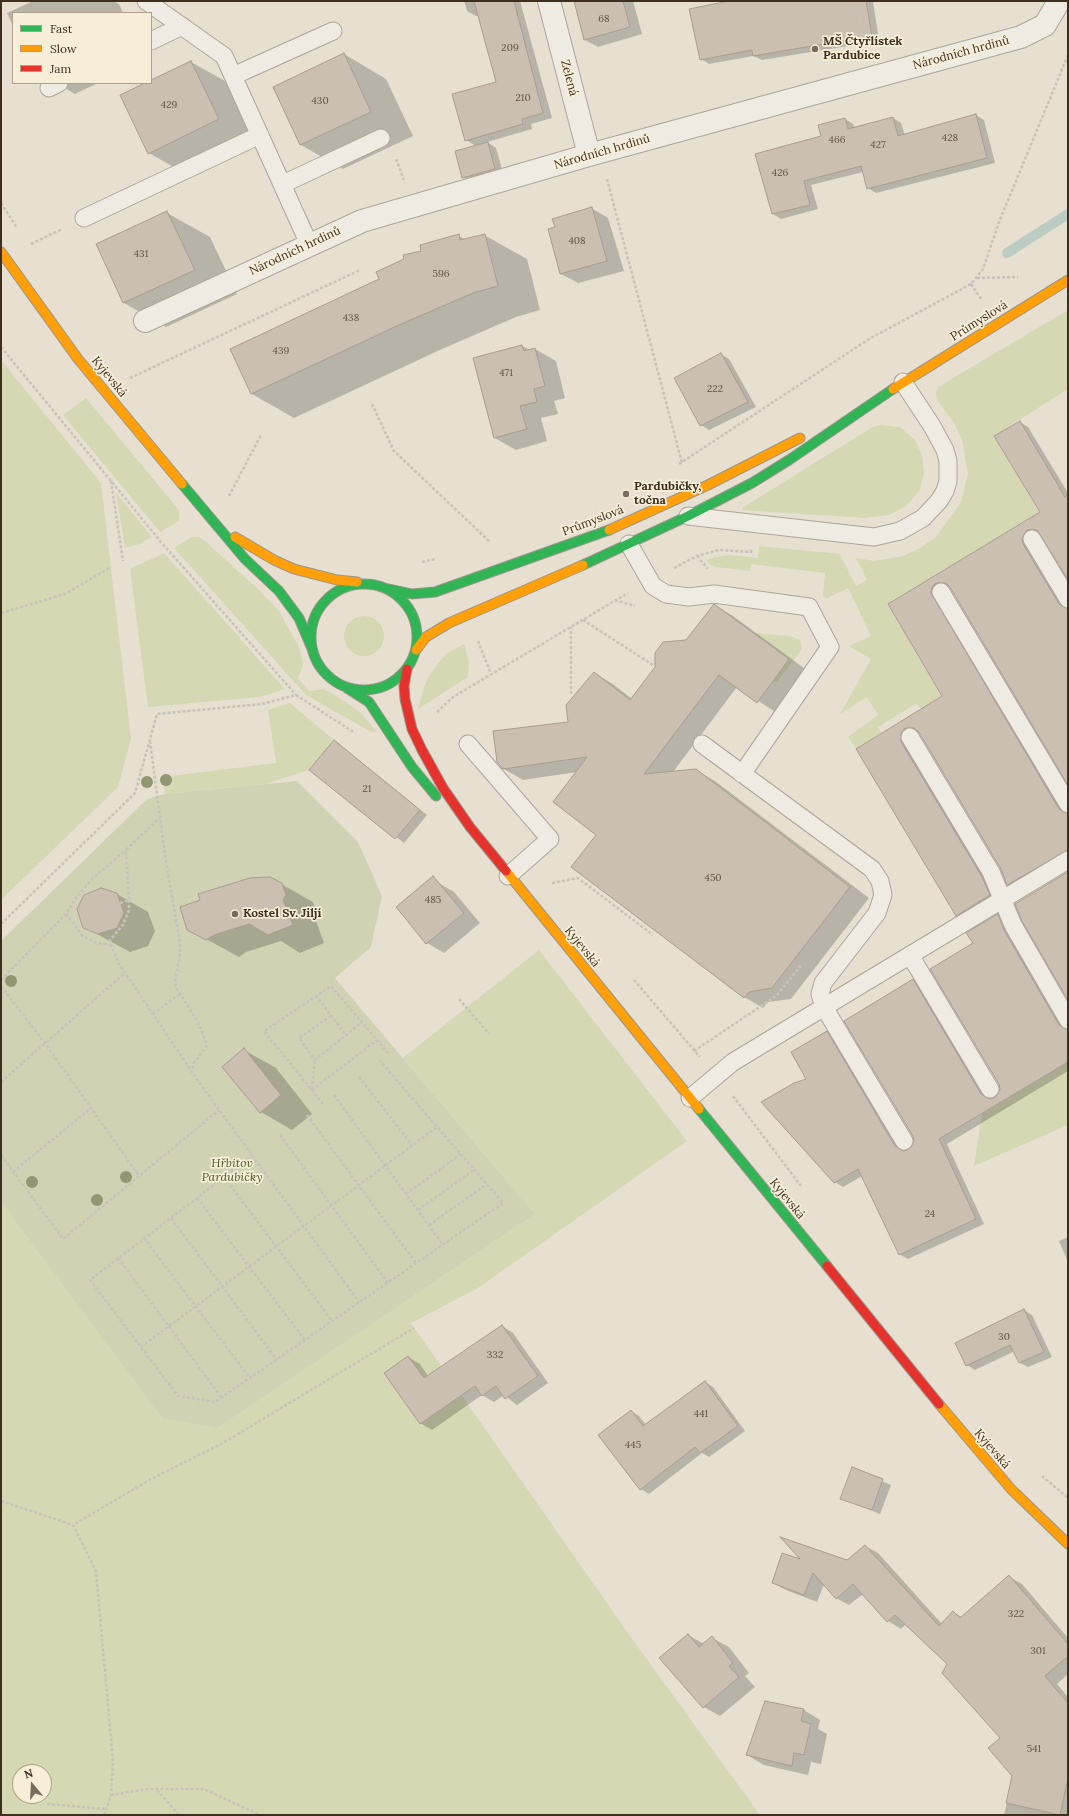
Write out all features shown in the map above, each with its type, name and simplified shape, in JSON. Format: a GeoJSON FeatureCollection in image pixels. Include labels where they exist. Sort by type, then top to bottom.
{"type":"FeatureCollection","features":[{"type":"Feature","properties":{"kind":"street","name":"Zelená"},"geometry":{"type":"LineString","coordinates":[[548,1],[589,155]]}},
{"type":"Feature","properties":{"kind":"street","name":"Národních hrdinů"},"geometry":{"type":"LineString","coordinates":[[145,321],[309,244],[362,221],[589,155],[1021,37],[1045,25],[1059,1]]}},
{"type":"Feature","properties":{"kind":"street","name":"Kyjevská"},"geometry":{"type":"LineString","coordinates":[[1,252],[78,359],[245,559],[279,591],[299,618],[313,651]]}},
{"type":"Feature","properties":{"kind":"street","name":"Průmyslová"},"geometry":{"type":"LineString","coordinates":[[416,650],[426,637],[449,623],[629,544],[688,516],[770,472],[903,382],[1068,280]]}},
{"type":"Feature","properties":{"kind":"street","name":"Průmyslová"},"geometry":{"type":"LineString","coordinates":[[389,588],[412,594],[435,592],[608,530],[708,485],[831,422],[903,382]]}},
{"type":"Feature","properties":{"kind":"street","name":"Kyjevská"},"geometry":{"type":"LineString","coordinates":[[205,512],[232,535],[274,560],[311,574],[337,580],[362,583]]}},
{"type":"Feature","properties":{"kind":"street"},"geometry":{"type":"LineString","coordinates":[[362,583],[389,588],[405,601],[411,610],[418,629],[416,650],[407,669],[391,683],[371,690],[350,688],[339,684],[325,674],[313,651],[311,635],[313,619],[324,601],[342,588],[362,583]]}},
{"type":"Feature","properties":{"kind":"street","name":"Kyjevská"},"geometry":{"type":"LineString","coordinates":[[407,669],[404,686],[405,699],[412,729],[422,750],[451,801],[508,876],[979,1453],[1012,1489],[1068,1544]]}},
{"type":"Feature","properties":{"kind":"street","name":"Kyjevská"},"geometry":{"type":"LineString","coordinates":[[339,684],[368,702],[387,726],[412,767],[424,782],[496,860]]}},
{"type":"Feature","properties":{"kind":"lane"},"geometry":{"type":"LineString","coordinates":[[146,1],[224,56],[309,244]]}},
{"type":"Feature","properties":{"kind":"lane"},"geometry":{"type":"LineString","coordinates":[[152,41],[182,26]]}},
{"type":"Feature","properties":{"kind":"lane"},"geometry":{"type":"LineString","coordinates":[[233,76],[333,31]]}},
{"type":"Feature","properties":{"kind":"lane"},"geometry":{"type":"LineString","coordinates":[[84,218],[260,135]]}},
{"type":"Feature","properties":{"kind":"lane"},"geometry":{"type":"LineString","coordinates":[[282,184],[380,138]]}},
{"type":"Feature","properties":{"kind":"lane"},"geometry":{"type":"LineString","coordinates":[[688,516],[874,537],[900,531],[923,518],[939,501],[948,481],[948,460],[945,450],[932,426],[903,382]]}},
{"type":"Feature","properties":{"kind":"lane"},"geometry":{"type":"LineString","coordinates":[[1032,539],[1068,599]]}},
{"type":"Feature","properties":{"kind":"lane"},"geometry":{"type":"LineString","coordinates":[[629,544],[653,586],[666,594],[689,597],[714,594],[809,607],[830,647],[742,774]]}},
{"type":"Feature","properties":{"kind":"lane"},"geometry":{"type":"LineString","coordinates":[[941,592],[1068,804]]}},
{"type":"Feature","properties":{"kind":"lane"},"geometry":{"type":"LineString","coordinates":[[910,737],[991,872],[1013,925],[1068,1020]]}},
{"type":"Feature","properties":{"kind":"lane"},"geometry":{"type":"LineString","coordinates":[[468,744],[550,839],[508,876]]}},
{"type":"Feature","properties":{"kind":"lane"},"geometry":{"type":"LineString","coordinates":[[702,744],[872,869],[883,888],[882,902],[876,913],[823,983],[820,994],[824,1007],[904,1141]]}},
{"type":"Feature","properties":{"kind":"lane"},"geometry":{"type":"LineString","coordinates":[[690,1098],[733,1062],[1068,860]]}},
{"type":"Feature","properties":{"kind":"lane"},"geometry":{"type":"LineString","coordinates":[[910,955],[990,1089]]}},
{"type":"Feature","properties":{"kind":"path"},"geometry":{"type":"LineString","coordinates":[[856,1],[863,45],[884,41],[886,48]]}},
{"type":"Feature","properties":{"kind":"path"},"geometry":{"type":"LineString","coordinates":[[675,466],[682,463],[869,339],[971,284],[983,269],[999,222],[1068,55]]}},
{"type":"Feature","properties":{"kind":"path"},"geometry":{"type":"LineString","coordinates":[[589,155],[603,167],[682,463]]}},
{"type":"Feature","properties":{"kind":"path"},"geometry":{"type":"LineString","coordinates":[[395,157],[413,205]]}},
{"type":"Feature","properties":{"kind":"path"},"geometry":{"type":"LineString","coordinates":[[1,203],[21,233]]}},
{"type":"Feature","properties":{"kind":"path"},"geometry":{"type":"LineString","coordinates":[[29,245],[84,218]]}},
{"type":"Feature","properties":{"kind":"path"},"geometry":{"type":"LineString","coordinates":[[25,239],[33,252]]}},
{"type":"Feature","properties":{"kind":"path"},"geometry":{"type":"LineString","coordinates":[[126,380],[360,270]]}},
{"type":"Feature","properties":{"kind":"path"},"geometry":{"type":"LineString","coordinates":[[976,278],[1023,275]]}},
{"type":"Feature","properties":{"kind":"path"},"geometry":{"type":"LineString","coordinates":[[1,348],[161,542],[296,695],[357,735]]}},
{"type":"Feature","properties":{"kind":"path"},"geometry":{"type":"LineString","coordinates":[[372,404],[394,451],[492,544],[485,546]]}},
{"type":"Feature","properties":{"kind":"path"},"geometry":{"type":"LineString","coordinates":[[222,493],[227,499],[261,435]]}},
{"type":"Feature","properties":{"kind":"path"},"geometry":{"type":"LineString","coordinates":[[111,480],[123,561]]}},
{"type":"Feature","properties":{"kind":"path"},"geometry":{"type":"LineString","coordinates":[[436,713],[453,696],[583,619],[696,556],[719,550],[752,552],[752,524]]}},
{"type":"Feature","properties":{"kind":"path"},"geometry":{"type":"LineString","coordinates":[[419,563],[442,558]]}},
{"type":"Feature","properties":{"kind":"path"},"geometry":{"type":"LineString","coordinates":[[1,613],[64,594],[111,567]]}},
{"type":"Feature","properties":{"kind":"path"},"geometry":{"type":"LineString","coordinates":[[583,619],[653,665]]}},
{"type":"Feature","properties":{"kind":"path"},"geometry":{"type":"LineString","coordinates":[[570,694],[571,626]]}},
{"type":"Feature","properties":{"kind":"path"},"geometry":{"type":"LineString","coordinates":[[1,924],[135,793],[157,714],[262,704],[296,695]]}},
{"type":"Feature","properties":{"kind":"path"},"geometry":{"type":"LineString","coordinates":[[150,738],[160,818],[180,943],[180,955],[175,982],[180,994],[198,1022],[207,1045],[194,1063],[192,1071]]}},
{"type":"Feature","properties":{"kind":"path"},"geometry":{"type":"LineString","coordinates":[[1,980],[66,914],[84,888],[160,818]]}},
{"type":"Feature","properties":{"kind":"path"},"geometry":{"type":"LineString","coordinates":[[126,850],[129,910],[123,925],[110,940],[125,973],[219,1110],[253,1154],[360,1302]]}},
{"type":"Feature","properties":{"kind":"path"},"geometry":{"type":"LineString","coordinates":[[552,883],[578,878],[653,935]]}},
{"type":"Feature","properties":{"kind":"path"},"geometry":{"type":"LineString","coordinates":[[120,903],[129,900]]}},
{"type":"Feature","properties":{"kind":"path"},"geometry":{"type":"LineString","coordinates":[[66,914],[83,936],[96,943],[111,945]]}},
{"type":"Feature","properties":{"kind":"path"},"geometry":{"type":"LineString","coordinates":[[694,1051],[776,996],[806,959]]}},
{"type":"Feature","properties":{"kind":"path"},"geometry":{"type":"LineString","coordinates":[[1,1082],[125,973]]}},
{"type":"Feature","properties":{"kind":"path"},"geometry":{"type":"LineString","coordinates":[[1,986],[45,1043],[139,1176]]}},
{"type":"Feature","properties":{"kind":"path"},"geometry":{"type":"LineString","coordinates":[[324,1104],[264,1031],[331,986],[389,1054]]}},
{"type":"Feature","properties":{"kind":"path"},"geometry":{"type":"LineString","coordinates":[[153,1014],[180,994]]}},
{"type":"Feature","properties":{"kind":"path"},"geometry":{"type":"LineString","coordinates":[[316,995],[346,1036]]}},
{"type":"Feature","properties":{"kind":"path"},"geometry":{"type":"LineString","coordinates":[[459,999],[489,1034]]}},
{"type":"Feature","properties":{"kind":"path"},"geometry":{"type":"LineString","coordinates":[[312,1090],[315,1060],[299,1038],[331,1016]]}},
{"type":"Feature","properties":{"kind":"path"},"geometry":{"type":"LineString","coordinates":[[315,1060],[362,1022]]}},
{"type":"Feature","properties":{"kind":"path"},"geometry":{"type":"LineString","coordinates":[[312,1090],[377,1040]]}},
{"type":"Feature","properties":{"kind":"path"},"geometry":{"type":"LineString","coordinates":[[253,1154],[90,1280],[178,1396],[215,1402],[222,1398],[503,1203],[380,1061]]}},
{"type":"Feature","properties":{"kind":"path"},"geometry":{"type":"LineString","coordinates":[[359,1077],[412,1145]]}},
{"type":"Feature","properties":{"kind":"path"},"geometry":{"type":"LineString","coordinates":[[334,1096],[443,1244]]}},
{"type":"Feature","properties":{"kind":"path"},"geometry":{"type":"LineString","coordinates":[[734,1098],[804,1189]]}},
{"type":"Feature","properties":{"kind":"path"},"geometry":{"type":"LineString","coordinates":[[13,1172],[91,1108]]}},
{"type":"Feature","properties":{"kind":"path"},"geometry":{"type":"LineString","coordinates":[[1,1155],[63,1239],[219,1110]]}},
{"type":"Feature","properties":{"kind":"path"},"geometry":{"type":"LineString","coordinates":[[307,1115],[416,1263]]}},
{"type":"Feature","properties":{"kind":"path"},"geometry":{"type":"LineString","coordinates":[[141,1347],[437,1127]]}},
{"type":"Feature","properties":{"kind":"path"},"geometry":{"type":"LineString","coordinates":[[280,1135],[388,1283]]}},
{"type":"Feature","properties":{"kind":"path"},"geometry":{"type":"LineString","coordinates":[[406,1194],[461,1154]]}},
{"type":"Feature","properties":{"kind":"path"},"geometry":{"type":"LineString","coordinates":[[418,1210],[474,1170]]}},
{"type":"Feature","properties":{"kind":"path"},"geometry":{"type":"LineString","coordinates":[[224,1177],[332,1321]]}},
{"type":"Feature","properties":{"kind":"path"},"geometry":{"type":"LineString","coordinates":[[428,1225],[487,1184]]}},
{"type":"Feature","properties":{"kind":"path"},"geometry":{"type":"LineString","coordinates":[[197,1198],[305,1340]]}},
{"type":"Feature","properties":{"kind":"path"},"geometry":{"type":"LineString","coordinates":[[171,1218],[277,1360]]}},
{"type":"Feature","properties":{"kind":"path"},"geometry":{"type":"LineString","coordinates":[[144,1238],[250,1378]]}},
{"type":"Feature","properties":{"kind":"path"},"geometry":{"type":"LineString","coordinates":[[118,1258],[222,1398]]}},
{"type":"Feature","properties":{"kind":"path"},"geometry":{"type":"LineString","coordinates":[[73,1525],[151,1479],[223,1443],[414,1328]]}},
{"type":"Feature","properties":{"kind":"path"},"geometry":{"type":"LineString","coordinates":[[1039,1473],[1068,1498]]}},
{"type":"Feature","properties":{"kind":"path"},"geometry":{"type":"LineString","coordinates":[[1,1501],[73,1525],[96,1571],[113,1762],[111,1795],[104,1815]]}},
{"type":"Feature","properties":{"kind":"path"},"geometry":{"type":"LineString","coordinates":[[111,1795],[157,1789],[204,1789],[260,1815]]}},
{"type":"Feature","properties":{"kind":"path"},"geometry":{"type":"LineString","coordinates":[[157,1789],[178,1815]]}},
{"type":"Feature","properties":{"kind":"path"},"geometry":{"type":"LineString","coordinates":[[47,1804],[106,1809]]}},
{"type":"Feature","properties":{"kind":"green space"},"geometry":{"type":"Polygon","coordinates":[[[1068,310],[1068,389],[994,436],[1040,512],[888,604],[943,695],[921,709],[917,703],[878,727],[881,733],[856,749],[848,737],[878,715],[867,697],[840,714],[871,659],[849,646],[871,636],[848,588],[826,599],[823,596],[825,573],[751,564],[750,571],[716,567],[708,563],[707,560],[715,557],[730,555],[758,558],[759,546],[840,554],[856,586],[867,580],[856,558],[874,561],[903,556],[920,548],[936,537],[961,502],[968,474],[962,439],[954,423],[937,400],[936,393],[938,387],[1068,310]]]}},
{"type":"Feature","properties":{"kind":"green space"},"geometry":{"type":"Polygon","coordinates":[[[1,360],[101,483],[131,739],[118,787],[1,900],[1,360]]]}},
{"type":"Feature","properties":{"kind":"green space"},"geometry":{"type":"Polygon","coordinates":[[[86,398],[179,510],[179,521],[160,532],[63,415],[86,398]]]}},
{"type":"Feature","properties":{"kind":"green space"},"geometry":{"type":"Polygon","coordinates":[[[880,425],[900,427],[915,440],[922,455],[924,473],[920,490],[906,506],[889,515],[865,518],[743,510],[742,508],[871,428],[880,425]]]}},
{"type":"Feature","properties":{"kind":"green space"},"geometry":{"type":"Polygon","coordinates":[[[116,493],[152,537],[139,544],[125,548],[116,493]]]}},
{"type":"Feature","properties":{"kind":"green space"},"geometry":{"type":"Polygon","coordinates":[[[192,537],[199,537],[205,541],[259,590],[279,611],[300,649],[303,665],[298,678],[309,691],[324,689],[333,694],[360,712],[377,732],[371,732],[306,695],[174,548],[192,537]]]}},
{"type":"Feature","properties":{"kind":"green space"},"geometry":{"type":"Polygon","coordinates":[[[164,553],[285,689],[260,697],[148,707],[130,569],[164,553]]]}},
{"type":"Feature","properties":{"kind":"green space"},"geometry":{"type":"Polygon","coordinates":[[[368,616],[375,619],[381,625],[384,636],[383,644],[375,653],[368,656],[360,656],[353,653],[345,644],[344,632],[347,625],[356,617],[368,616]]]}},
{"type":"Feature","properties":{"kind":"green space"},"geometry":{"type":"Polygon","coordinates":[[[755,633],[790,636],[800,640],[802,649],[777,682],[773,681],[788,661],[788,658],[755,633]]]}},
{"type":"Feature","properties":{"kind":"green space"},"geometry":{"type":"Polygon","coordinates":[[[464,644],[469,661],[468,677],[418,709],[425,684],[434,668],[447,653],[464,644]]]}},
{"type":"Feature","properties":{"kind":"green space"},"geometry":{"type":"Polygon","coordinates":[[[290,703],[334,740],[309,770],[265,784],[165,794],[162,777],[276,763],[268,710],[290,703]]]}},
{"type":"Feature","properties":{"kind":"green space","name":"Hřbitov Pardubičky"},"geometry":{"type":"Polygon","coordinates":[[[297,781],[358,842],[382,896],[371,947],[335,978],[535,1214],[218,1428],[162,1418],[1,1201],[1,941],[147,799],[165,794],[297,781]]]}},
{"type":"Feature","properties":{"kind":"green space"},"geometry":{"type":"Polygon","coordinates":[[[539,950],[687,1141],[478,1288],[411,1323],[630,1636],[760,1815],[1,1815],[1,1201],[218,1428],[535,1214],[403,1058],[539,950]]]}},
{"type":"Feature","properties":{"kind":"green space"},"geometry":{"type":"Polygon","coordinates":[[[1068,1062],[1068,1125],[974,1166],[982,1114],[1068,1062]]]}},
{"type":"Feature","properties":{"kind":"building"},"geometry":{"type":"Polygon","coordinates":[[[474,1],[514,1],[543,113],[522,119],[523,124],[465,141],[452,94],[496,82],[474,1]]]}},
{"type":"Feature","properties":{"kind":"building"},"geometry":{"type":"Polygon","coordinates":[[[574,1],[623,1],[630,27],[584,40],[574,1]]]}},
{"type":"Feature","properties":{"kind":"building"},"geometry":{"type":"Polygon","coordinates":[[[729,1],[866,1],[872,36],[753,56],[752,50],[700,60],[689,9],[729,1]]]}},
{"type":"Feature","properties":{"kind":"building"},"geometry":{"type":"Polygon","coordinates":[[[344,53],[371,112],[300,145],[273,87],[344,53]]]}},
{"type":"Feature","properties":{"kind":"building"},"geometry":{"type":"Polygon","coordinates":[[[191,61],[219,119],[148,154],[120,95],[143,84],[152,84],[152,80],[191,61]]]}},
{"type":"Feature","properties":{"kind":"building"},"geometry":{"type":"Polygon","coordinates":[[[976,114],[987,158],[867,189],[861,166],[804,181],[810,205],[772,214],[755,154],[821,136],[818,125],[845,118],[848,129],[893,117],[898,136],[976,114]]]}},
{"type":"Feature","properties":{"kind":"building"},"geometry":{"type":"Polygon","coordinates":[[[488,142],[495,169],[462,178],[455,151],[488,142]]]}},
{"type":"Feature","properties":{"kind":"building"},"geometry":{"type":"Polygon","coordinates":[[[592,207],[607,261],[560,274],[548,229],[555,227],[552,219],[592,207]]]}},
{"type":"Feature","properties":{"kind":"building"},"geometry":{"type":"Polygon","coordinates":[[[167,211],[195,270],[123,303],[96,244],[167,211]]]}},
{"type":"Feature","properties":{"kind":"building"},"geometry":{"type":"Polygon","coordinates":[[[459,234],[460,240],[485,234],[498,286],[473,293],[399,325],[251,394],[230,349],[379,279],[376,272],[404,259],[403,255],[421,251],[420,245],[459,234]]]}},
{"type":"Feature","properties":{"kind":"building"},"geometry":{"type":"Polygon","coordinates":[[[522,345],[524,351],[535,348],[545,386],[534,389],[537,402],[520,406],[527,429],[494,438],[473,358],[522,345]]]}},
{"type":"Feature","properties":{"kind":"building"},"geometry":{"type":"Polygon","coordinates":[[[721,353],[748,402],[700,426],[674,378],[721,353]]]}},
{"type":"Feature","properties":{"kind":"building"},"geometry":{"type":"Polygon","coordinates":[[[1020,421],[1065,497],[1068,495],[1068,580],[1037,530],[1027,530],[1022,539],[1023,544],[1059,604],[1068,609],[1068,785],[950,587],[946,583],[936,583],[932,587],[931,593],[1059,809],[1068,814],[1068,850],[1007,885],[1000,867],[919,732],[914,728],[905,728],[901,733],[901,742],[982,877],[990,895],[956,916],[856,749],[942,696],[888,604],[1040,512],[994,436],[1020,421]]]}},
{"type":"Feature","properties":{"kind":"building"},"geometry":{"type":"Polygon","coordinates":[[[714,604],[789,659],[757,703],[719,675],[644,774],[696,769],[850,887],[772,988],[749,992],[744,998],[571,867],[596,835],[553,802],[587,757],[503,769],[497,762],[493,731],[568,722],[566,705],[594,672],[630,700],[655,667],[655,653],[663,642],[686,640],[714,604]]]}},
{"type":"Feature","properties":{"kind":"building"},"geometry":{"type":"Polygon","coordinates":[[[334,740],[420,810],[395,839],[309,770],[334,740]]]}},
{"type":"Feature","properties":{"kind":"building"},"geometry":{"type":"Polygon","coordinates":[[[1068,872],[1068,1000],[1022,921],[1015,904],[1068,872]]]}},
{"type":"Feature","properties":{"kind":"building"},"geometry":{"type":"Polygon","coordinates":[[[433,876],[464,913],[426,944],[396,907],[433,876]]]}},
{"type":"Feature","properties":{"kind":"building","name":"Kostel Sv. Jiljí"},"geometry":{"type":"Polygon","coordinates":[[[270,877],[282,883],[286,895],[283,900],[293,925],[268,935],[249,924],[214,935],[206,940],[187,930],[180,907],[200,900],[198,894],[250,878],[270,877]]]}},
{"type":"Feature","properties":{"kind":"building"},"geometry":{"type":"Polygon","coordinates":[[[101,888],[117,893],[124,913],[117,928],[98,934],[83,928],[77,909],[84,895],[101,888]]]}},
{"type":"Feature","properties":{"kind":"building"},"geometry":{"type":"Polygon","coordinates":[[[998,914],[1004,930],[1059,1025],[1068,1030],[1068,1062],[939,1139],[976,1219],[899,1255],[858,1169],[834,1183],[761,1102],[794,1083],[806,1079],[791,1052],[827,1031],[895,1146],[904,1151],[909,1149],[914,1141],[913,1136],[844,1021],[913,979],[981,1094],[990,1099],[995,1097],[1000,1089],[999,1084],[930,969],[973,943],[966,933],[998,914]]]}},
{"type":"Feature","properties":{"kind":"building"},"geometry":{"type":"Polygon","coordinates":[[[244,1048],[281,1095],[260,1113],[222,1067],[244,1048]]]}},
{"type":"Feature","properties":{"kind":"building"},"geometry":{"type":"Polygon","coordinates":[[[1024,1309],[1044,1352],[1019,1363],[1010,1345],[966,1366],[955,1343],[1024,1309]]]}},
{"type":"Feature","properties":{"kind":"building"},"geometry":{"type":"Polygon","coordinates":[[[502,1325],[538,1376],[505,1399],[496,1386],[482,1396],[475,1386],[420,1424],[384,1373],[408,1356],[424,1378],[502,1325]]]}},
{"type":"Feature","properties":{"kind":"building"},"geometry":{"type":"Polygon","coordinates":[[[705,1381],[738,1426],[700,1453],[695,1447],[640,1490],[598,1435],[631,1410],[643,1426],[705,1381]]]}},
{"type":"Feature","properties":{"kind":"building"},"geometry":{"type":"Polygon","coordinates":[[[852,1467],[883,1479],[872,1510],[840,1499],[852,1467]]]}},
{"type":"Feature","properties":{"kind":"building"},"geometry":{"type":"Polygon","coordinates":[[[780,1537],[847,1560],[865,1545],[939,1626],[953,1611],[960,1618],[1009,1575],[1068,1644],[1068,1656],[1045,1676],[1068,1703],[1068,1778],[1060,1815],[1006,1803],[1012,1776],[988,1748],[1000,1738],[942,1673],[947,1664],[895,1615],[887,1622],[853,1584],[836,1599],[813,1573],[804,1595],[772,1583],[782,1553],[800,1559],[780,1537]]]}},
{"type":"Feature","properties":{"kind":"building"},"geometry":{"type":"Polygon","coordinates":[[[688,1634],[699,1647],[712,1636],[733,1663],[729,1666],[739,1677],[703,1708],[659,1658],[688,1634]]]}},
{"type":"Feature","properties":{"kind":"building"},"geometry":{"type":"Polygon","coordinates":[[[765,1701],[804,1709],[801,1721],[811,1724],[804,1755],[794,1753],[792,1766],[746,1755],[765,1701]]]}},
{"type":"Feature","properties":{"kind":"waterway"},"geometry":{"type":"LineString","coordinates":[[1007,253],[1068,214]]}},
{"type":"Feature","properties":{"kind":"traffic: fast"},"geometry":{"type":"LineString","coordinates":[[583,565],[688,516],[752,483],[789,460],[893,389]]}},
{"type":"Feature","properties":{"kind":"traffic: fast"},"geometry":{"type":"LineString","coordinates":[[182,484],[245,559],[279,591],[299,618],[313,651]]}},
{"type":"Feature","properties":{"kind":"traffic: fast"},"geometry":{"type":"LineString","coordinates":[[389,589],[412,594],[435,592],[609,530]]}},
{"type":"Feature","properties":{"kind":"traffic: fast"},"geometry":{"type":"LineString","coordinates":[[364,584],[384,588],[402,599],[413,617],[417,637],[413,657],[402,675],[384,686],[364,690],[344,686],[326,675],[315,657],[311,637],[315,617],[326,599],[344,588],[364,584]]}},
{"type":"Feature","properties":{"kind":"traffic: fast"},"geometry":{"type":"LineString","coordinates":[[347,688],[369,702],[412,767],[436,796]]}},
{"type":"Feature","properties":{"kind":"traffic: fast"},"geometry":{"type":"LineString","coordinates":[[699,1109],[827,1266]]}},
{"type":"Feature","properties":{"kind":"traffic: slow"},"geometry":{"type":"LineString","coordinates":[[1,252],[78,359],[182,484]]}},
{"type":"Feature","properties":{"kind":"traffic: slow"},"geometry":{"type":"LineString","coordinates":[[893,389],[1068,280]]}},
{"type":"Feature","properties":{"kind":"traffic: slow"},"geometry":{"type":"LineString","coordinates":[[609,530],[708,485],[800,438]]}},
{"type":"Feature","properties":{"kind":"traffic: slow"},"geometry":{"type":"LineString","coordinates":[[235,537],[274,560],[294,569],[337,580],[357,582]]}},
{"type":"Feature","properties":{"kind":"traffic: slow"},"geometry":{"type":"LineString","coordinates":[[416,650],[426,637],[449,623],[583,565]]}},
{"type":"Feature","properties":{"kind":"traffic: slow"},"geometry":{"type":"LineString","coordinates":[[506,871],[699,1109]]}},
{"type":"Feature","properties":{"kind":"traffic: slow"},"geometry":{"type":"LineString","coordinates":[[939,1404],[1011,1489],[1068,1544]]}},
{"type":"Feature","properties":{"kind":"traffic: jam"},"geometry":{"type":"LineString","coordinates":[[407,669],[404,686],[405,699],[412,729],[422,750],[443,788],[470,827],[506,871]]}},
{"type":"Feature","properties":{"kind":"traffic: jam"},"geometry":{"type":"LineString","coordinates":[[827,1266],[939,1404]]}},
{"type":"Feature","properties":{"kind":"place","name":"MŠ Čtyřlístek Pardubice"},"geometry":{"type":"Point","coordinates":[815,49]}},
{"type":"Feature","properties":{"kind":"place","name":"Pardubičky, točna"},"geometry":{"type":"Point","coordinates":[626,494]}},
{"type":"Feature","properties":{"kind":"place","name":"Kostel Sv. Jiljí"},"geometry":{"type":"Point","coordinates":[235,914]}}]}
